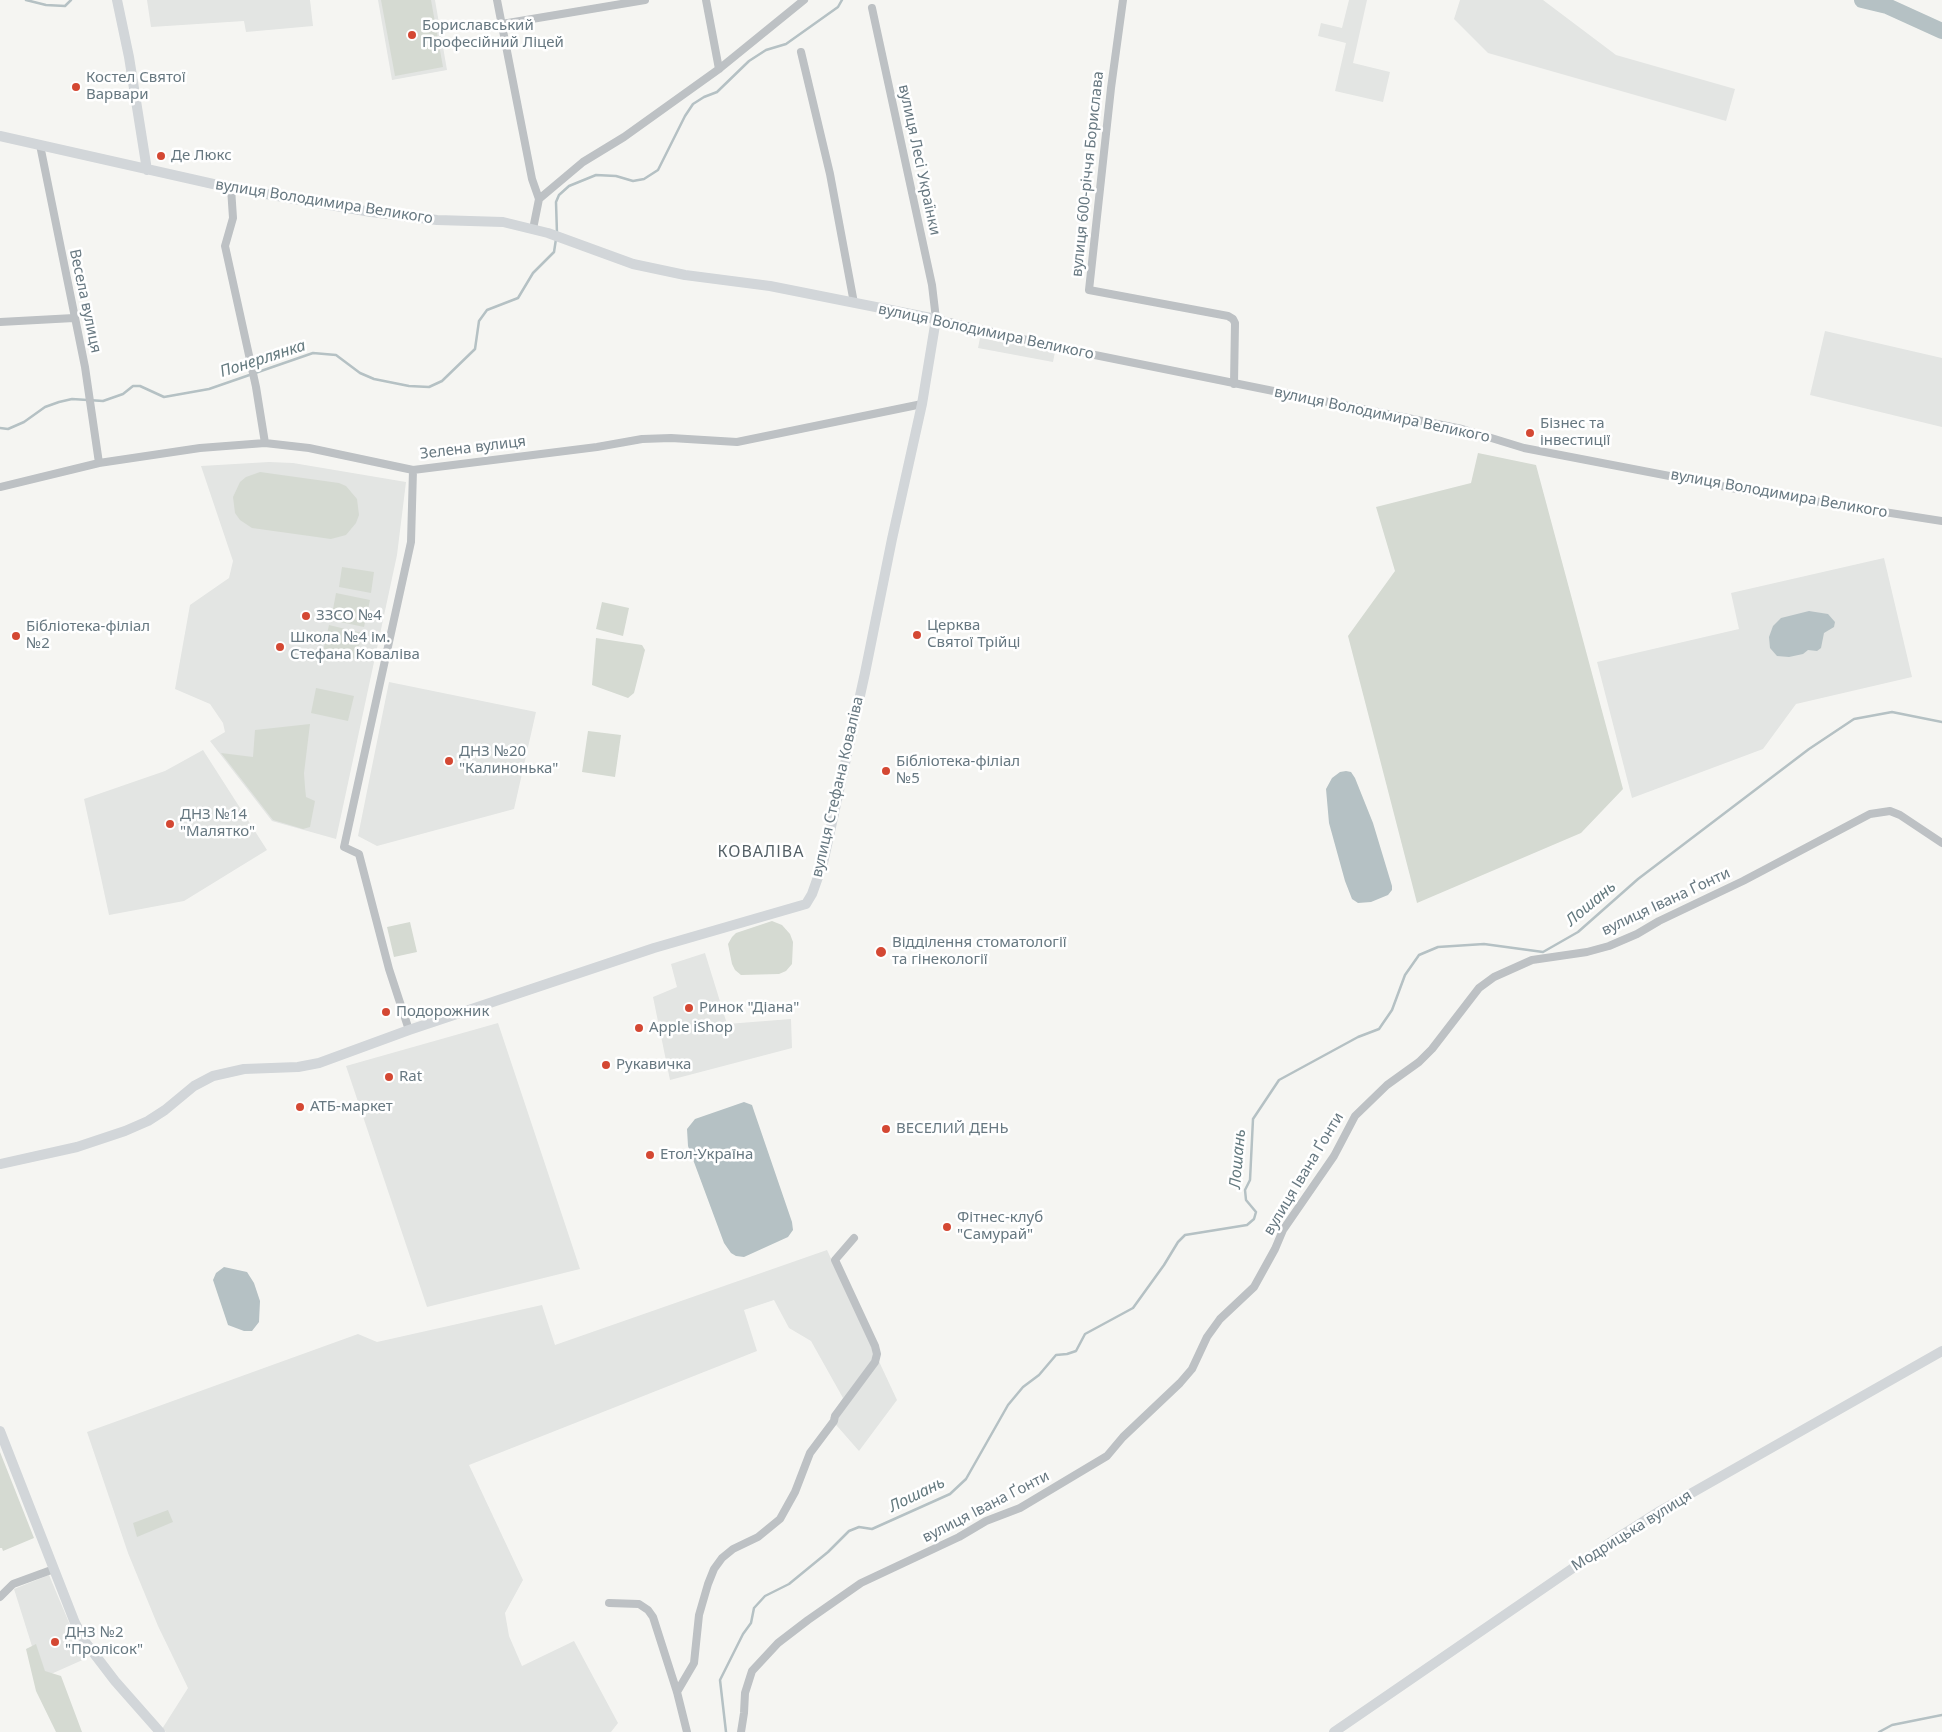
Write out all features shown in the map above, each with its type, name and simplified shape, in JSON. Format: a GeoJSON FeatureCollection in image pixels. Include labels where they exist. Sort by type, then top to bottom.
{"type":"FeatureCollection","features":[{"type":"Feature","properties":{"kind":"street"},"geometry":{"type":"LineString","coordinates":[[117,0],[129,57],[147,170]]}},
{"type":"Feature","properties":{"kind":"street"},"geometry":{"type":"LineString","coordinates":[[497,0],[532,179],[539,199],[533,229]]}},
{"type":"Feature","properties":{"kind":"street"},"geometry":{"type":"LineString","coordinates":[[502,24],[645,0]]}},
{"type":"Feature","properties":{"kind":"street"},"geometry":{"type":"LineString","coordinates":[[706,0],[719,68]]}},
{"type":"Feature","properties":{"kind":"street"},"geometry":{"type":"LineString","coordinates":[[539,199],[583,162],[624,137],[719,68],[804,0]]}},
{"type":"Feature","properties":{"kind":"street","name":"вулиця 600-річчя Борислава"},"geometry":{"type":"LineString","coordinates":[[1123,0],[1089,290],[1228,316],[1235,323],[1234,384]]}},
{"type":"Feature","properties":{"kind":"street","name":"вулиця Лесі Українки"},"geometry":{"type":"LineString","coordinates":[[872,8],[932,285],[936,318]]}},
{"type":"Feature","properties":{"kind":"street"},"geometry":{"type":"LineString","coordinates":[[801,52],[830,174],[854,304]]}},
{"type":"Feature","properties":{"kind":"street","name":"вулиця Володимира Великого"},"geometry":{"type":"LineString","coordinates":[[0,136],[231,188],[371,212],[437,220],[503,222],[548,233],[633,264],[685,275],[770,286],[854,304],[936,318],[1070,350],[1462,429],[1524,448],[1736,489],[1942,521]]}},
{"type":"Feature","properties":{"kind":"street","name":"Весела вулиця"},"geometry":{"type":"LineString","coordinates":[[40,145],[89,393],[99,463]]}},
{"type":"Feature","properties":{"kind":"street"},"geometry":{"type":"LineString","coordinates":[[231,188],[233,218],[225,246],[256,387],[264,443]]}},
{"type":"Feature","properties":{"kind":"street"},"geometry":{"type":"LineString","coordinates":[[0,322],[74,318]]}},
{"type":"Feature","properties":{"kind":"street","name":"вулиця Стефана Коваліва"},"geometry":{"type":"LineString","coordinates":[[0,1164],[77,1147],[125,1132],[165,1110],[194,1086],[213,1076],[244,1069],[298,1067],[319,1063],[409,1030],[654,948],[806,904],[812,894],[827,845],[922,404],[936,318]]}},
{"type":"Feature","properties":{"kind":"street","name":"Зелена вулиця"},"geometry":{"type":"LineString","coordinates":[[0,487],[99,463],[200,448],[264,443],[309,448],[413,470],[596,447],[642,439],[671,438],[737,442],[922,404]]}},
{"type":"Feature","properties":{"kind":"street"},"geometry":{"type":"LineString","coordinates":[[409,1030],[389,970],[360,854],[344,847],[411,542],[413,470]]}},
{"type":"Feature","properties":{"kind":"street","name":"вулиця Івана Ґонти"},"geometry":{"type":"LineString","coordinates":[[741,1732],[745,1693],[752,1671],[778,1643],[861,1583],[959,1537],[986,1522],[1020,1508],[1107,1456],[1123,1437],[1180,1384],[1192,1369],[1207,1337],[1220,1319],[1254,1287],[1283,1230],[1334,1156],[1355,1116],[1387,1085],[1426,1055],[1479,988],[1494,977],[1532,960],[1588,952],[1623,940],[1744,881],[1870,814],[1890,811],[1900,814],[1942,843]]}},
{"type":"Feature","properties":{"kind":"street"},"geometry":{"type":"LineString","coordinates":[[678,1692],[694,1663],[699,1615],[714,1569],[722,1558],[733,1549],[758,1538],[780,1519],[795,1492],[810,1454],[834,1421],[835,1416],[875,1362],[875,1346],[835,1260],[854,1238]]}},
{"type":"Feature","properties":{"kind":"street","name":"Модрицька вулиця"},"geometry":{"type":"LineString","coordinates":[[1334,1732],[1660,1511],[1942,1351]]}},
{"type":"Feature","properties":{"kind":"street"},"geometry":{"type":"LineString","coordinates":[[0,1431],[75,1623],[86,1642],[115,1681],[160,1732]]}},
{"type":"Feature","properties":{"kind":"street"},"geometry":{"type":"LineString","coordinates":[[0,1597],[13,1584],[54,1569]]}},
{"type":"Feature","properties":{"kind":"street"},"geometry":{"type":"LineString","coordinates":[[609,1603],[640,1604],[653,1617],[678,1692],[687,1732]]}},
{"type":"Feature","properties":{"kind":"shaded area"},"geometry":{"type":"Polygon","coordinates":[[[147,0],[310,0],[313,26],[246,32],[244,21],[151,27],[147,0]]]}},
{"type":"Feature","properties":{"kind":"shaded area","name":"Бориславський Професійний Ліцей"},"geometry":{"type":"Polygon","coordinates":[[[378,0],[435,0],[447,70],[392,80],[378,0]]]}},
{"type":"Feature","properties":{"kind":"shaded area","name":"Бориславський Професійний Ліцей"},"geometry":{"type":"Polygon","coordinates":[[[381,0],[431,0],[443,67],[395,76],[381,0]]]}},
{"type":"Feature","properties":{"kind":"shaded area"},"geometry":{"type":"Polygon","coordinates":[[[1349,0],[1367,0],[1353,63],[1390,72],[1383,102],[1335,91],[1346,43],[1318,36],[1321,23],[1342,28],[1349,0]]]}},
{"type":"Feature","properties":{"kind":"shaded area"},"geometry":{"type":"Polygon","coordinates":[[[1460,0],[1543,0],[1616,55],[1735,89],[1726,121],[1488,53],[1454,19],[1460,0]]]}},
{"type":"Feature","properties":{"kind":"shaded area"},"geometry":{"type":"Polygon","coordinates":[[[1825,331],[1942,358],[1942,427],[1810,395],[1825,331]]]}},
{"type":"Feature","properties":{"kind":"shaded area"},"geometry":{"type":"Polygon","coordinates":[[[980,338],[1055,352],[1053,362],[978,348],[980,338]]]}},
{"type":"Feature","properties":{"kind":"shaded area"},"geometry":{"type":"Polygon","coordinates":[[[1478,453],[1536,465],[1623,789],[1581,833],[1417,903],[1348,636],[1395,571],[1376,507],[1471,483],[1478,453]]]}},
{"type":"Feature","properties":{"kind":"shaded area","name":"Школа №4 ім. Стефана Коваліва"},"geometry":{"type":"Polygon","coordinates":[[[269,462],[293,463],[406,482],[397,555],[336,839],[272,821],[210,741],[225,732],[223,723],[210,704],[175,689],[190,605],[229,578],[233,561],[201,466],[269,462]]]}},
{"type":"Feature","properties":{"kind":"shaded area"},"geometry":{"type":"Polygon","coordinates":[[[260,472],[339,483],[346,486],[357,499],[359,515],[356,523],[346,535],[331,539],[252,528],[240,520],[235,513],[233,497],[240,482],[246,477],[260,472]]]}},
{"type":"Feature","properties":{"kind":"shaded area"},"geometry":{"type":"Polygon","coordinates":[[[1884,558],[1912,677],[1796,704],[1763,749],[1632,798],[1597,662],[1739,629],[1731,593],[1884,558]]]}},
{"type":"Feature","properties":{"kind":"shaded area"},"geometry":{"type":"Polygon","coordinates":[[[342,567],[374,572],[371,593],[339,587],[342,567]]]}},
{"type":"Feature","properties":{"kind":"shaded area"},"geometry":{"type":"Polygon","coordinates":[[[336,593],[370,600],[364,627],[331,620],[336,593]]]}},
{"type":"Feature","properties":{"kind":"shaded area"},"geometry":{"type":"Polygon","coordinates":[[[602,602],[629,608],[623,636],[596,629],[602,602]]]}},
{"type":"Feature","properties":{"kind":"shaded area"},"geometry":{"type":"Polygon","coordinates":[[[1809,611],[1828,614],[1835,622],[1834,627],[1824,633],[1821,648],[1817,651],[1808,650],[1803,654],[1789,657],[1777,656],[1770,648],[1769,637],[1773,626],[1781,618],[1809,611]]]}},
{"type":"Feature","properties":{"kind":"shaded area"},"geometry":{"type":"Polygon","coordinates":[[[329,625],[362,633],[356,659],[323,651],[329,625]]]}},
{"type":"Feature","properties":{"kind":"shaded area"},"geometry":{"type":"Polygon","coordinates":[[[596,638],[642,645],[645,650],[634,693],[628,698],[592,685],[596,638]]]}},
{"type":"Feature","properties":{"kind":"shaded area","name":"ДНЗ №20 \"Калинонька\""},"geometry":{"type":"Polygon","coordinates":[[[389,682],[536,712],[514,809],[377,846],[358,836],[389,682]]]}},
{"type":"Feature","properties":{"kind":"shaded area"},"geometry":{"type":"Polygon","coordinates":[[[316,688],[354,696],[348,721],[311,713],[316,688]]]}},
{"type":"Feature","properties":{"kind":"shaded area"},"geometry":{"type":"Polygon","coordinates":[[[310,724],[304,773],[306,797],[315,801],[310,827],[303,829],[273,820],[221,753],[253,757],[255,730],[310,724]]]}},
{"type":"Feature","properties":{"kind":"shaded area"},"geometry":{"type":"Polygon","coordinates":[[[588,731],[621,735],[615,777],[582,772],[588,731]]]}},
{"type":"Feature","properties":{"kind":"shaded area","name":"ДНЗ №14 \"Малятко\""},"geometry":{"type":"Polygon","coordinates":[[[203,750],[267,850],[184,901],[109,915],[84,799],[165,771],[203,750]]]}},
{"type":"Feature","properties":{"kind":"shaded area"},"geometry":{"type":"Polygon","coordinates":[[[1340,772],[1351,772],[1355,778],[1373,823],[1392,886],[1392,890],[1388,895],[1371,902],[1358,903],[1352,899],[1329,823],[1326,789],[1332,778],[1340,772]]]}},
{"type":"Feature","properties":{"kind":"shaded area"},"geometry":{"type":"Polygon","coordinates":[[[772,921],[782,925],[790,934],[793,942],[792,964],[786,971],[779,974],[741,975],[732,964],[728,944],[732,937],[736,933],[772,921]]]}},
{"type":"Feature","properties":{"kind":"shaded area"},"geometry":{"type":"Polygon","coordinates":[[[410,922],[417,952],[394,957],[387,927],[410,922]]]}},
{"type":"Feature","properties":{"kind":"shaded area","name":"Ринок \"Діана\""},"geometry":{"type":"Polygon","coordinates":[[[705,953],[727,1024],[791,1019],[792,1048],[670,1080],[653,997],[677,987],[671,964],[705,953]]]}},
{"type":"Feature","properties":{"kind":"shaded area"},"geometry":{"type":"Polygon","coordinates":[[[498,1023],[580,1269],[427,1307],[346,1066],[498,1023]]]}},
{"type":"Feature","properties":{"kind":"shaded area"},"geometry":{"type":"Polygon","coordinates":[[[744,1102],[752,1105],[792,1222],[793,1230],[788,1237],[744,1257],[731,1253],[724,1243],[688,1146],[687,1129],[695,1119],[744,1102]]]}},
{"type":"Feature","properties":{"kind":"shaded area"},"geometry":{"type":"Polygon","coordinates":[[[827,1250],[897,1400],[859,1451],[830,1418],[843,1398],[811,1341],[789,1328],[774,1300],[744,1310],[757,1351],[469,1465],[523,1580],[505,1613],[509,1636],[522,1666],[574,1641],[618,1723],[611,1732],[166,1732],[162,1729],[188,1688],[158,1626],[128,1553],[87,1432],[358,1334],[377,1342],[542,1305],[555,1345],[827,1250]]]}},
{"type":"Feature","properties":{"kind":"shaded area"},"geometry":{"type":"Polygon","coordinates":[[[224,1267],[247,1272],[254,1283],[260,1301],[259,1322],[252,1331],[244,1331],[228,1325],[213,1280],[216,1273],[224,1267]]]}},
{"type":"Feature","properties":{"kind":"shaded area"},"geometry":{"type":"Polygon","coordinates":[[[0,1452],[34,1538],[3,1551],[0,1548],[0,1452]]]}},
{"type":"Feature","properties":{"kind":"shaded area"},"geometry":{"type":"Polygon","coordinates":[[[168,1510],[173,1522],[137,1537],[133,1523],[168,1510]]]}},
{"type":"Feature","properties":{"kind":"shaded area","name":"ДНЗ №2 \"Пролісок\""},"geometry":{"type":"Polygon","coordinates":[[[49,1575],[70,1625],[87,1658],[42,1678],[14,1589],[49,1575]]]}},
{"type":"Feature","properties":{"kind":"shaded area"},"geometry":{"type":"Polygon","coordinates":[[[36,1644],[45,1671],[61,1676],[82,1732],[56,1732],[36,1691],[26,1649],[36,1644]]]}},
{"type":"Feature","properties":{"kind":"waterway"},"geometry":{"type":"LineString","coordinates":[[26,0],[46,5],[65,6],[71,0]]}},
{"type":"Feature","properties":{"kind":"waterway","name":"Понерлянка"},"geometry":{"type":"LineString","coordinates":[[557,234],[556,202],[559,195],[569,186],[596,175],[616,176],[633,181],[644,179],[658,170],[693,104],[717,92],[749,61],[766,50],[786,44],[838,7],[842,0]]}},
{"type":"Feature","properties":{"kind":"waterway"},"geometry":{"type":"LineString","coordinates":[[1862,0],[1887,6],[1942,31]]}},
{"type":"Feature","properties":{"kind":"waterway","name":"Понерлянка"},"geometry":{"type":"LineString","coordinates":[[0,428],[8,429],[24,422],[45,407],[59,402],[72,399],[103,401],[123,394],[133,386],[140,386],[164,397],[209,389],[313,353],[336,355],[360,373],[374,379],[409,386],[429,387],[442,381],[475,349],[479,321],[487,310],[518,298],[533,273],[554,252],[556,239]]}},
{"type":"Feature","properties":{"kind":"waterway","name":"Лошань"},"geometry":{"type":"LineString","coordinates":[[726,1732],[720,1680],[743,1634],[751,1623],[754,1608],[765,1596],[789,1584],[828,1552],[849,1531],[859,1527],[872,1529],[950,1494],[966,1479],[1008,1405],[1023,1387],[1039,1375],[1056,1355],[1076,1351],[1085,1334],[1133,1308],[1178,1242],[1185,1235],[1247,1225],[1254,1219],[1256,1212],[1246,1200],[1245,1190],[1250,1180],[1253,1119],[1279,1080],[1358,1037],[1379,1029],[1392,1010],[1405,975],[1419,955],[1438,947],[1484,944],[1543,952],[1578,932],[1638,879],[1809,749],[1854,719],[1892,712],[1942,722]]}},
{"type":"Feature","properties":{"kind":"waterway"},"geometry":{"type":"LineString","coordinates":[[1879,1732],[1892,1725],[1942,1715]]}},
{"type":"Feature","properties":{"kind":"place","name":"Бориславський Професійний Ліцей"},"geometry":{"type":"Point","coordinates":[412,35]}},
{"type":"Feature","properties":{"kind":"place","name":"Костел Святої Варвари"},"geometry":{"type":"Point","coordinates":[76,87]}},
{"type":"Feature","properties":{"kind":"place","name":"Де Люкс"},"geometry":{"type":"Point","coordinates":[161,156]}},
{"type":"Feature","properties":{"kind":"place","name":"Бізнес та інвестиції"},"geometry":{"type":"Point","coordinates":[1530,433]}},
{"type":"Feature","properties":{"kind":"place","name":"ЗЗСО №4"},"geometry":{"type":"Point","coordinates":[306,616]}},
{"type":"Feature","properties":{"kind":"place","name":"Церква Святої Трійці"},"geometry":{"type":"Point","coordinates":[917,635]}},
{"type":"Feature","properties":{"kind":"place","name":"Бібліотека-філіал №2"},"geometry":{"type":"Point","coordinates":[16,636]}},
{"type":"Feature","properties":{"kind":"place","name":"Школа №4 ім. Стефана Коваліва"},"geometry":{"type":"Point","coordinates":[280,647]}},
{"type":"Feature","properties":{"kind":"place","name":"ДНЗ №20 \"Калинонька\""},"geometry":{"type":"Point","coordinates":[449,761]}},
{"type":"Feature","properties":{"kind":"place","name":"Бібліотека-філіал №5"},"geometry":{"type":"Point","coordinates":[886,771]}},
{"type":"Feature","properties":{"kind":"place","name":"ДНЗ №14 \"Малятко\""},"geometry":{"type":"Point","coordinates":[170,824]}},
{"type":"Feature","properties":{"kind":"place","name":"Відділення стоматології та гінекології"},"geometry":{"type":"Point","coordinates":[881,952]}},
{"type":"Feature","properties":{"kind":"place","name":"Ринок \"Діана\""},"geometry":{"type":"Point","coordinates":[689,1008]}},
{"type":"Feature","properties":{"kind":"place","name":"Подорожник"},"geometry":{"type":"Point","coordinates":[386,1012]}},
{"type":"Feature","properties":{"kind":"place","name":"Apple iShop"},"geometry":{"type":"Point","coordinates":[639,1028]}},
{"type":"Feature","properties":{"kind":"place","name":"Рукавичка"},"geometry":{"type":"Point","coordinates":[606,1065]}},
{"type":"Feature","properties":{"kind":"place","name":"Rat"},"geometry":{"type":"Point","coordinates":[389,1077]}},
{"type":"Feature","properties":{"kind":"place","name":"АТБ-маркет"},"geometry":{"type":"Point","coordinates":[300,1107]}},
{"type":"Feature","properties":{"kind":"place","name":"ВЕСЕЛИЙ ДЕНЬ"},"geometry":{"type":"Point","coordinates":[886,1129]}},
{"type":"Feature","properties":{"kind":"place","name":"Етол-Україна"},"geometry":{"type":"Point","coordinates":[650,1155]}},
{"type":"Feature","properties":{"kind":"place","name":"Фітнес-клуб \"Самурай\""},"geometry":{"type":"Point","coordinates":[947,1227]}},
{"type":"Feature","properties":{"kind":"place","name":"ДНЗ №2 \"Пролісок\""},"geometry":{"type":"Point","coordinates":[55,1642]}},
{"type":"Feature","properties":{"kind":"district","name":"КОВАЛІВА"},"geometry":{"type":"Point","coordinates":[761,852]}}]}
